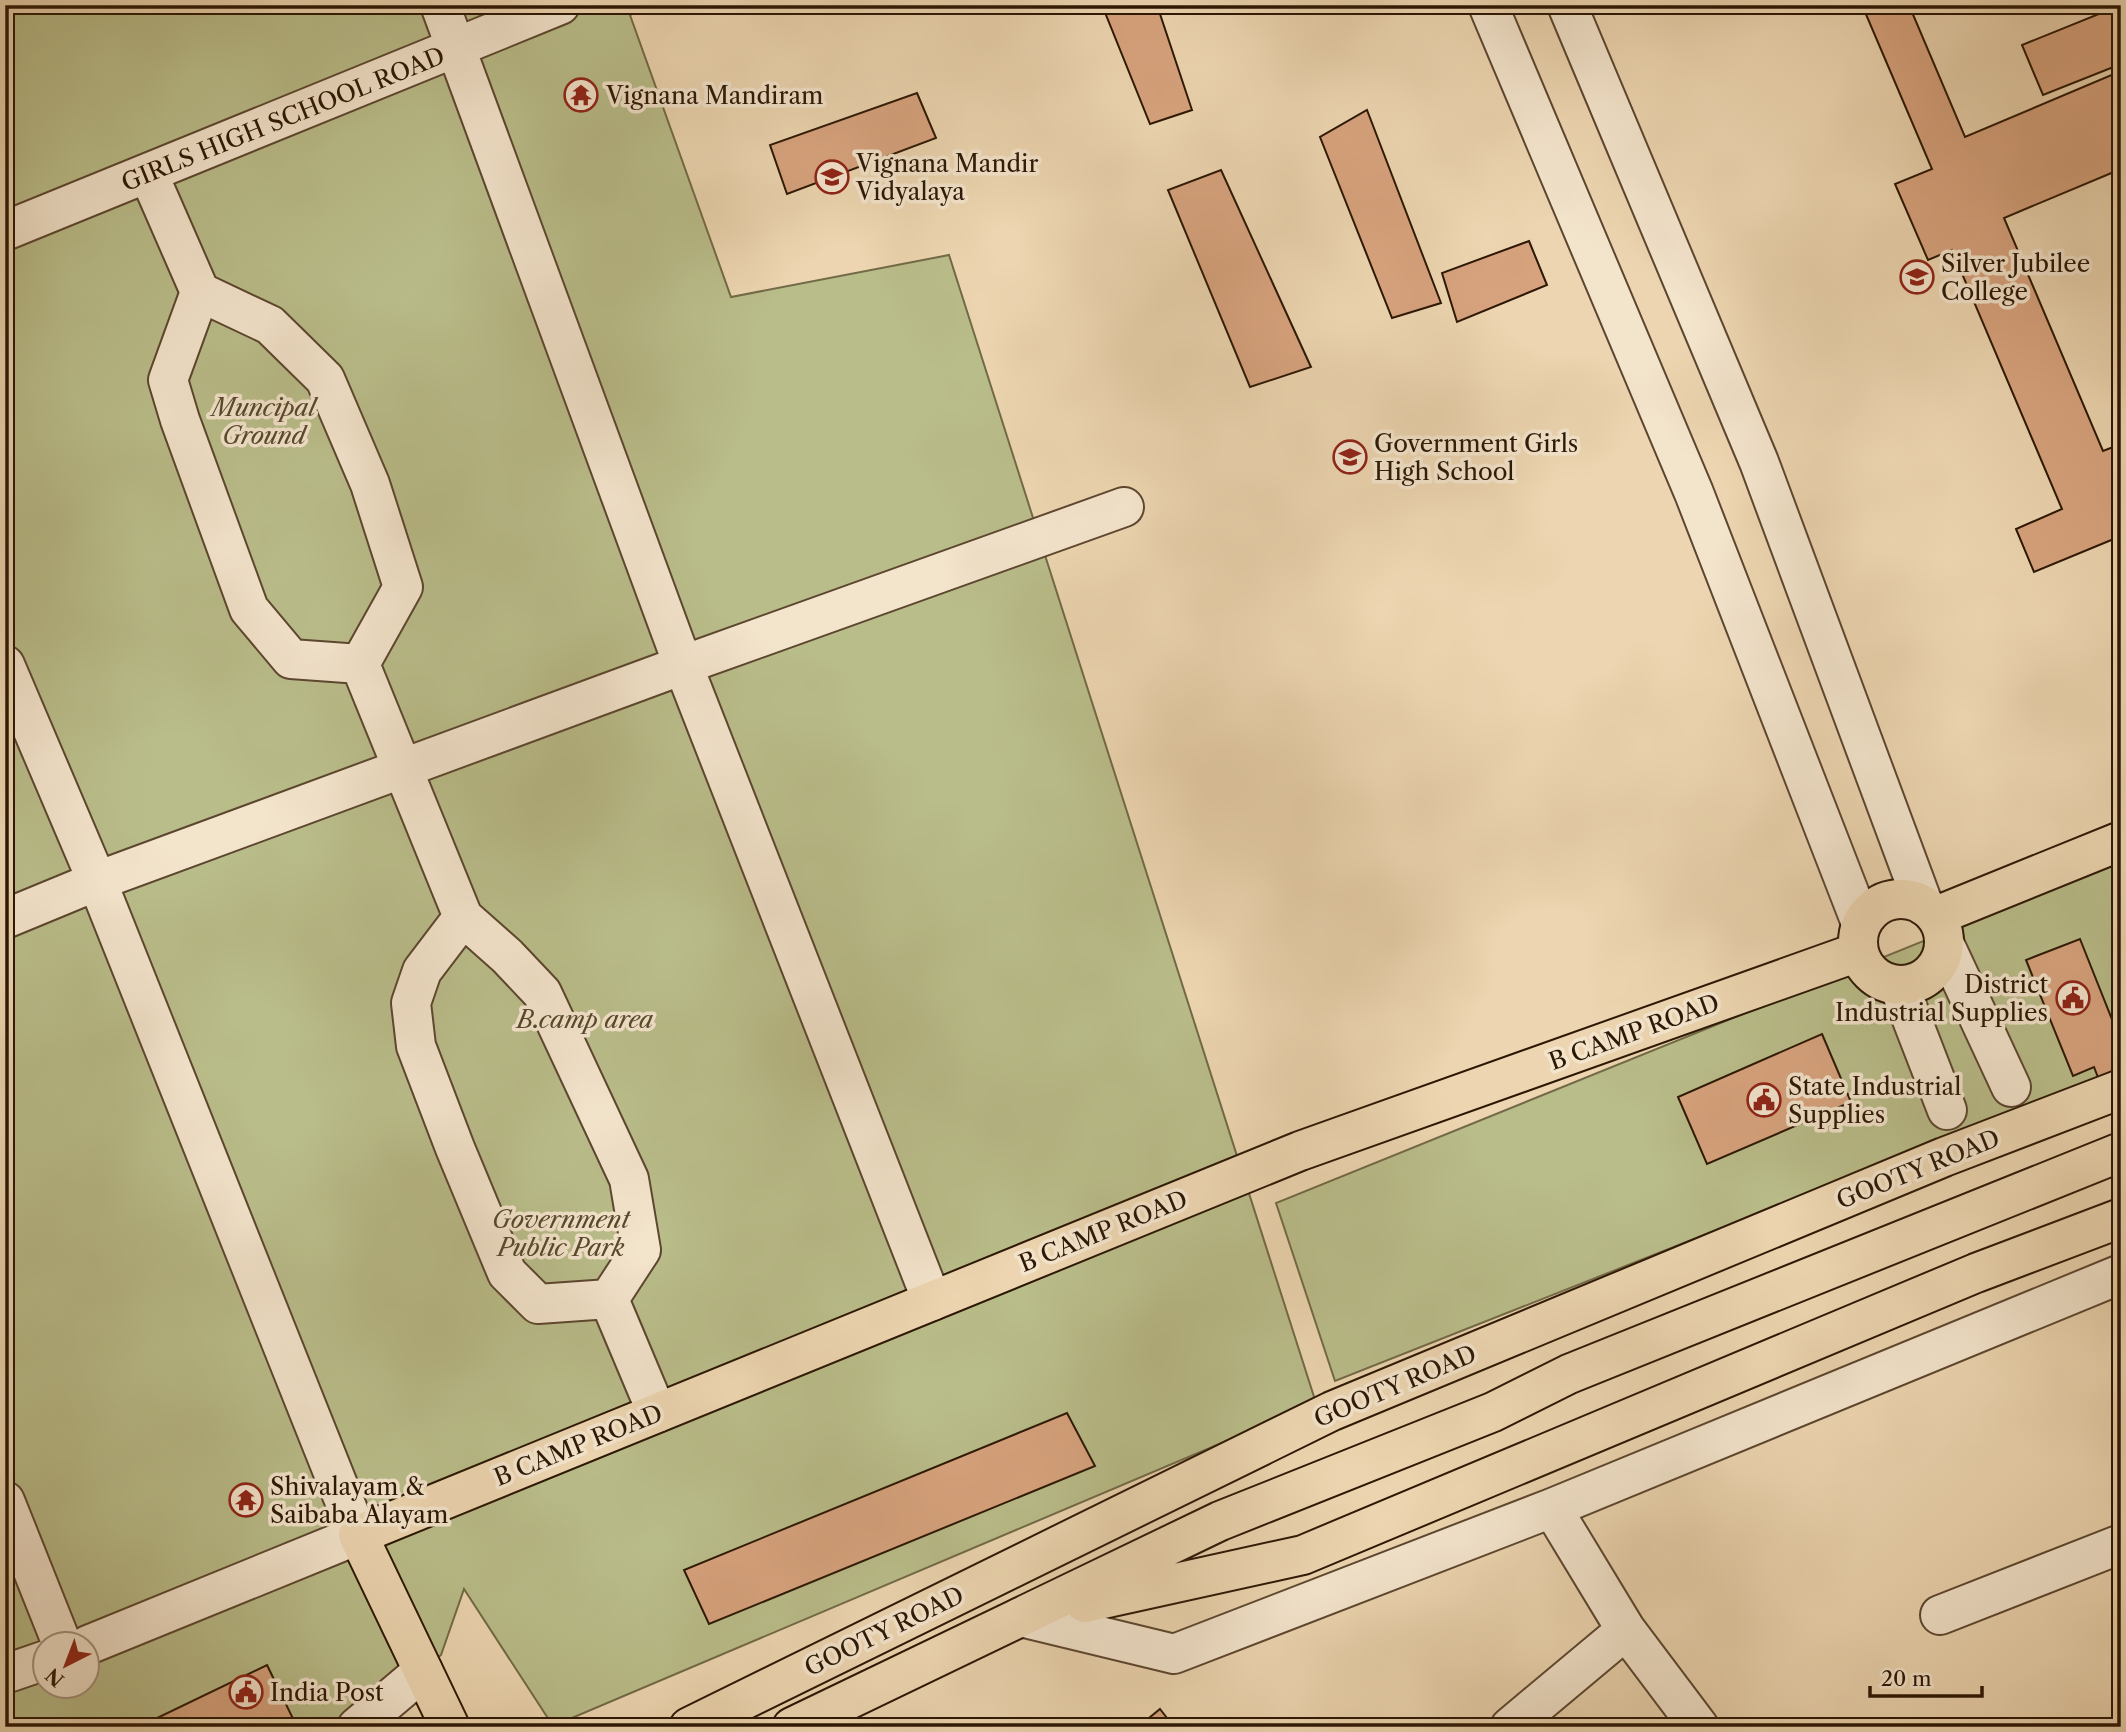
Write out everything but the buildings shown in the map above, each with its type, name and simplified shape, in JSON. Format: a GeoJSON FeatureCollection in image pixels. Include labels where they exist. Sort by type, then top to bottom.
{"type":"FeatureCollection","features":[{"type":"Feature","properties":{"kind":"main road"},"geometry":{"type":"LineString","coordinates":[[1935,922],[2121,841]]}},
{"type":"Feature","properties":{"kind":"main road"},"geometry":{"type":"LineString","coordinates":[[1911,900],[1935,922],[1942,957],[1936,969],[1913,985],[1885,983],[1873,976],[1864,965],[1860,937],[1871,911],[1882,902],[1911,900]]}},
{"type":"Feature","properties":{"kind":"main road","name":"B CAMP ROAD"},"geometry":{"type":"LineString","coordinates":[[358,1535],[1300,1150],[1860,937]]}},
{"type":"Feature","properties":{"kind":"main road","name":"GOOTY ROAD"},"geometry":{"type":"LineString","coordinates":[[689,1727],[1332,1412],[1944,1157],[2121,1089]]}},
{"type":"Feature","properties":{"kind":"main road","name":"GOOTY ROAD"},"geometry":{"type":"LineString","coordinates":[[792,1727],[1220,1521],[1493,1412],[1582,1369],[2121,1152]]}},
{"type":"Feature","properties":{"kind":"main road"},"geometry":{"type":"LineString","coordinates":[[1021,1617],[1303,1555],[1976,1273],[2121,1218]]}},
{"type":"Feature","properties":{"kind":"main road"},"geometry":{"type":"LineString","coordinates":[[358,1535],[450,1727]]}},
{"type":"Feature","properties":{"kind":"street"},"geometry":{"type":"LineString","coordinates":[[440,5],[683,665],[932,1301]]}},
{"type":"Feature","properties":{"kind":"street","name":"GIRLS HIGH SCHOOL ROAD"},"geometry":{"type":"LineString","coordinates":[[5,231],[560,5]]}},
{"type":"Feature","properties":{"kind":"street"},"geometry":{"type":"LineString","coordinates":[[1488,5],[1694,493],[1860,937]]}},
{"type":"Feature","properties":{"kind":"street"},"geometry":{"type":"LineString","coordinates":[[1567,5],[1759,462],[1935,922],[2011,1087]]}},
{"type":"Feature","properties":{"kind":"street"},"geometry":{"type":"LineString","coordinates":[[148,173],[200,292],[270,324],[326,379],[370,484],[403,587],[360,664]]}},
{"type":"Feature","properties":{"kind":"street"},"geometry":{"type":"LineString","coordinates":[[200,292],[168,380],[180,421],[248,609],[291,659],[360,664]]}},
{"type":"Feature","properties":{"kind":"street"},"geometry":{"type":"LineString","coordinates":[[5,919],[97,881],[683,665],[1124,507]]}},
{"type":"Feature","properties":{"kind":"street"},"geometry":{"type":"LineString","coordinates":[[360,664],[463,917],[542,993],[629,1179],[640,1250],[609,1299]]}},
{"type":"Feature","properties":{"kind":"street"},"geometry":{"type":"LineString","coordinates":[[5,665],[97,881],[358,1535],[102,1639]]}},
{"type":"Feature","properties":{"kind":"street"},"geometry":{"type":"LineString","coordinates":[[463,917],[422,971],[411,1003],[416,1046],[507,1273],[538,1304],[609,1299]]}},
{"type":"Feature","properties":{"kind":"street"},"geometry":{"type":"LineString","coordinates":[[1899,986],[1947,1110]]}},
{"type":"Feature","properties":{"kind":"street"},"geometry":{"type":"LineString","coordinates":[[1021,1617],[1174,1654],[1552,1508],[2121,1274]]}},
{"type":"Feature","properties":{"kind":"street"},"geometry":{"type":"LineString","coordinates":[[609,1299],[657,1413]]}},
{"type":"Feature","properties":{"kind":"street"},"geometry":{"type":"LineString","coordinates":[[5,1501],[56,1630]]}},
{"type":"Feature","properties":{"kind":"street"},"geometry":{"type":"LineString","coordinates":[[1552,1508],[1626,1630],[1699,1727]]}},
{"type":"Feature","properties":{"kind":"street"},"geometry":{"type":"LineString","coordinates":[[1940,1615],[2121,1544]]}},
{"type":"Feature","properties":{"kind":"street"},"geometry":{"type":"LineString","coordinates":[[1510,1727],[1626,1630]]}},
{"type":"Feature","properties":{"kind":"street"},"geometry":{"type":"LineString","coordinates":[[5,1674],[32,1665]]}},
{"type":"Feature","properties":{"kind":"street"},"geometry":{"type":"LineString","coordinates":[[357,1727],[423,1671]]}},
{"type":"Feature","properties":{"kind":"green space","name":"B.camp area"},"geometry":{"type":"Polygon","coordinates":[[[5,5],[652,5],[630,15],[731,297],[949,255],[1316,1403],[553,1726],[464,1589],[441,1655],[353,1727],[5,1727],[5,5]]]}},
{"type":"Feature","properties":{"kind":"green space"},"geometry":{"type":"Polygon","coordinates":[[[2121,861],[2121,1070],[1335,1381],[1276,1203],[2121,861]]]}},
{"type":"Feature","properties":{"kind":"place","name":"Vignana Mandiram"},"geometry":{"type":"Point","coordinates":[581,95]}},
{"type":"Feature","properties":{"kind":"place","name":"Vignana Mandir Vidyalaya"},"geometry":{"type":"Point","coordinates":[832,177]}},
{"type":"Feature","properties":{"kind":"place","name":"Silver Jubilee College"},"geometry":{"type":"Point","coordinates":[1917,277]}},
{"type":"Feature","properties":{"kind":"place","name":"Government Girls High School"},"geometry":{"type":"Point","coordinates":[1350,457]}},
{"type":"Feature","properties":{"kind":"place","name":"District Industrial Supplies"},"geometry":{"type":"Point","coordinates":[2073,998]}},
{"type":"Feature","properties":{"kind":"place","name":"State Industrial Supplies"},"geometry":{"type":"Point","coordinates":[1764,1100]}},
{"type":"Feature","properties":{"kind":"place","name":"Shivalayam & Saibaba Alayam"},"geometry":{"type":"Point","coordinates":[246,1500]}},
{"type":"Feature","properties":{"kind":"place","name":"India Post"},"geometry":{"type":"Point","coordinates":[246,1692]}},
{"type":"Feature","properties":{"kind":"park label","name":"Muncipal Ground"},"geometry":{"type":"Point","coordinates":[264,421]}},
{"type":"Feature","properties":{"kind":"park label","name":"Government Public Park"},"geometry":{"type":"Point","coordinates":[561,1233]}}]}
